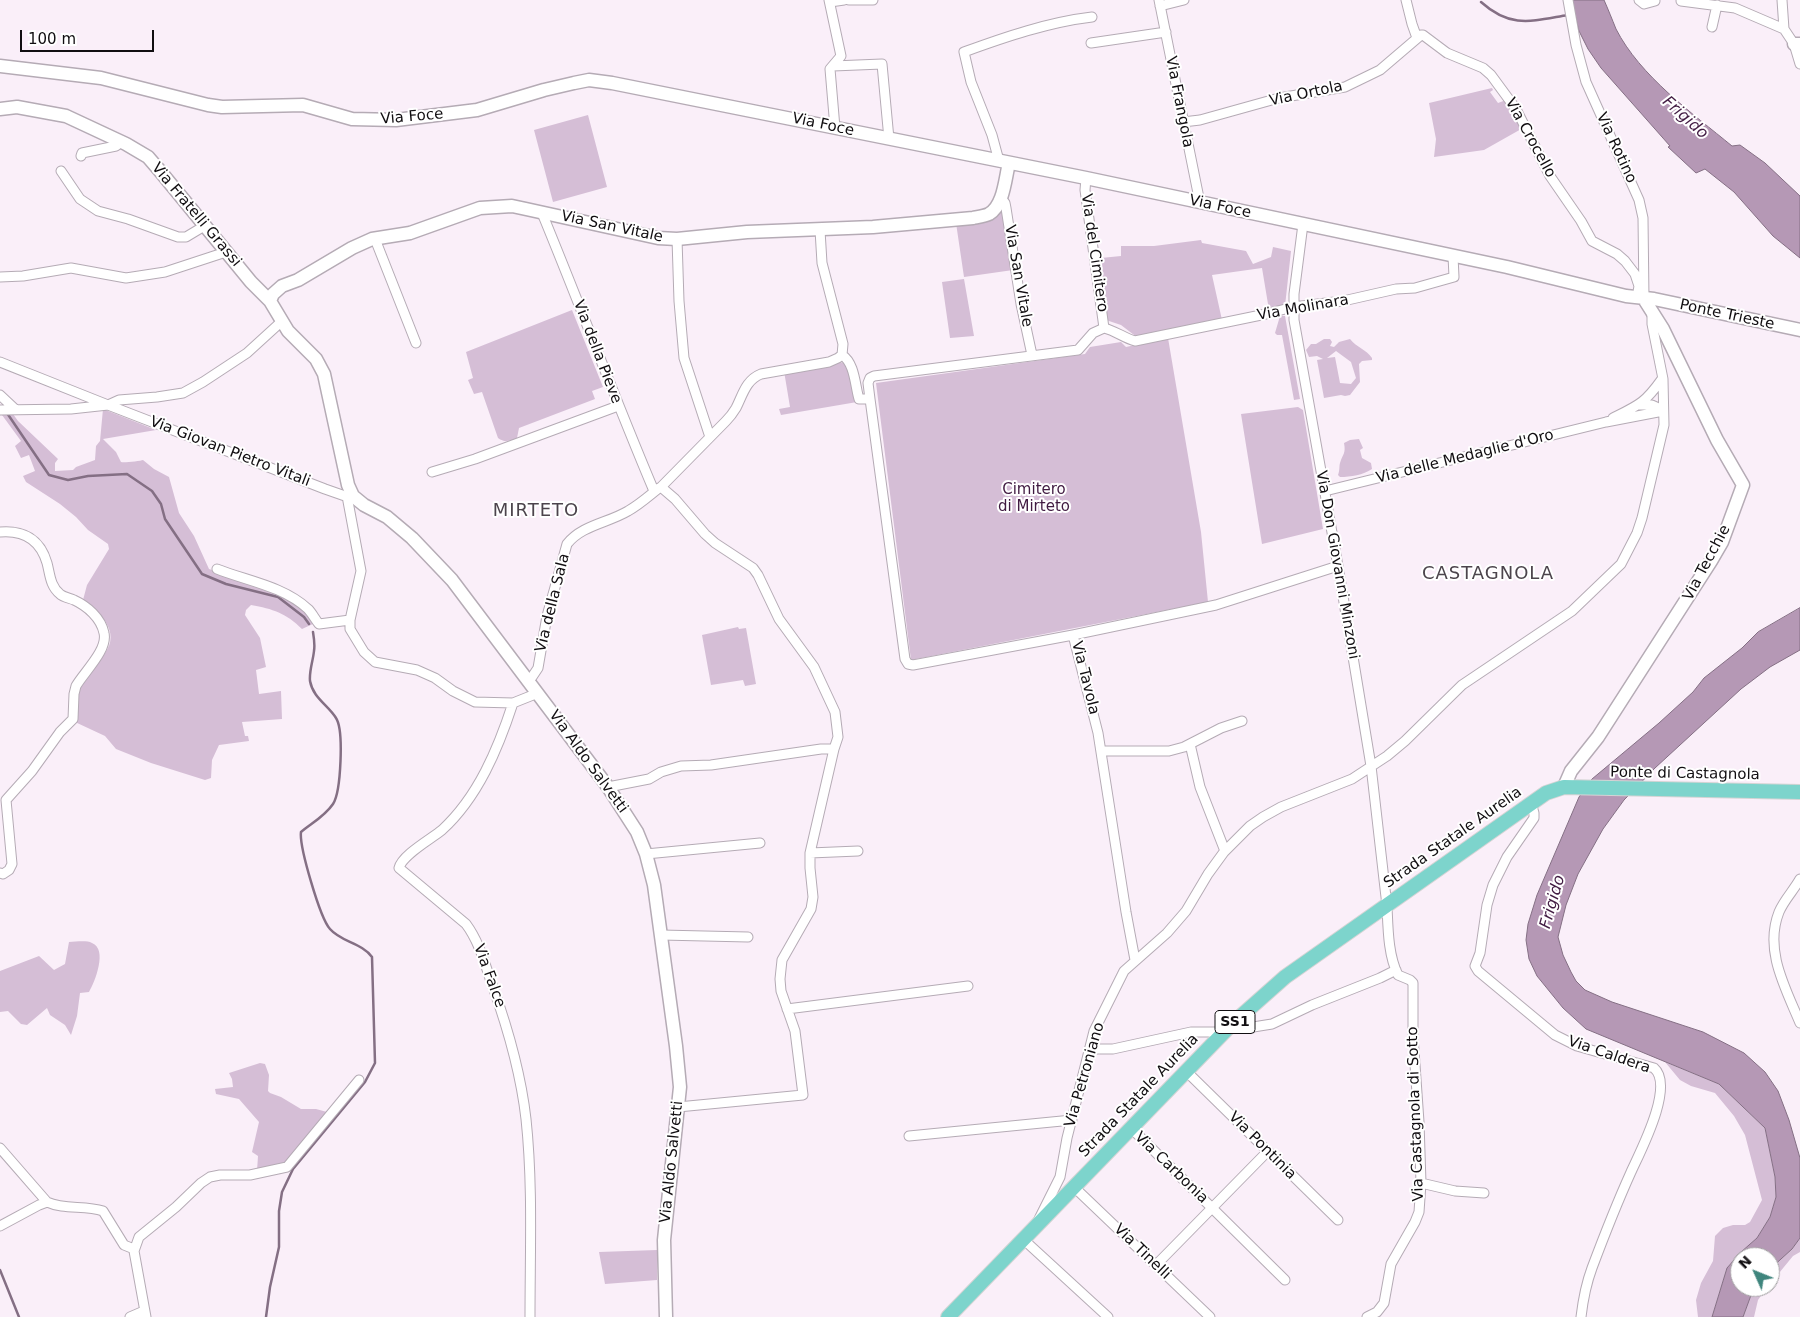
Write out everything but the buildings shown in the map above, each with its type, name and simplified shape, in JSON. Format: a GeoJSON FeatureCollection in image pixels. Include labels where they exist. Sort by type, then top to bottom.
{"type":"FeatureCollection","features":[{"type":"Feature","properties":{"kind":"main road","name":"Ponte di Castagnola"},"geometry":{"type":"LineString","coordinates":[[1567,788],[1800,792]]}},
{"type":"Feature","properties":{"kind":"main road","name":"Strada Statale Aurelia"},"geometry":{"type":"LineString","coordinates":[[948,1317],[1186,1071],[1229,1028],[1285,977],[1531,803],[1553,789],[1567,788]]}},
{"type":"Feature","properties":{"kind":"street"},"geometry":{"type":"LineString","coordinates":[[835,128],[830,69],[841,56],[829,1],[844,0]]}},
{"type":"Feature","properties":{"kind":"street"},"geometry":{"type":"LineString","coordinates":[[849,0],[873,0]]}},
{"type":"Feature","properties":{"kind":"street"},"geometry":{"type":"LineString","coordinates":[[1160,3],[1183,0]]}},
{"type":"Feature","properties":{"kind":"street"},"geometry":{"type":"LineString","coordinates":[[1406,0],[1417,38]]}},
{"type":"Feature","properties":{"kind":"street","name":"Via Rotino"},"geometry":{"type":"LineString","coordinates":[[1568,0],[1576,45],[1586,82],[1640,200],[1643,218],[1645,299]]}},
{"type":"Feature","properties":{"kind":"street"},"geometry":{"type":"LineString","coordinates":[[1639,0],[1644,4],[1658,1]]}},
{"type":"Feature","properties":{"kind":"street"},"geometry":{"type":"LineString","coordinates":[[1782,0],[1784,29]]}},
{"type":"Feature","properties":{"kind":"street"},"geometry":{"type":"LineString","coordinates":[[1681,1],[1736,8],[1784,29],[1797,44],[1800,64]]}},
{"type":"Feature","properties":{"kind":"street","name":"Via Frangola"},"geometry":{"type":"LineString","coordinates":[[1160,3],[1182,122],[1200,203]]}},
{"type":"Feature","properties":{"kind":"street"},"geometry":{"type":"LineString","coordinates":[[1712,27],[1718,5]]}},
{"type":"Feature","properties":{"kind":"street"},"geometry":{"type":"LineString","coordinates":[[1004,162],[971,82],[964,52],[1026,32],[1076,19],[1092,18]]}},
{"type":"Feature","properties":{"kind":"street"},"geometry":{"type":"LineString","coordinates":[[1091,43],[1166,32]]}},
{"type":"Feature","properties":{"kind":"street","name":"Via Crocello"},"geometry":{"type":"LineString","coordinates":[[1417,38],[1423,35],[1447,53],[1483,68],[1491,75],[1516,109],[1550,176],[1581,221],[1592,241],[1617,254],[1625,261],[1635,274],[1645,299]]}},
{"type":"Feature","properties":{"kind":"street","name":"Via Ortola"},"geometry":{"type":"LineString","coordinates":[[1182,122],[1233,111],[1279,98],[1345,87],[1380,70],[1417,38]]}},
{"type":"Feature","properties":{"kind":"street"},"geometry":{"type":"LineString","coordinates":[[833,66],[882,64],[889,139]]}},
{"type":"Feature","properties":{"kind":"street","name":"Via Foce"},"geometry":{"type":"LineString","coordinates":[[0,66],[101,78],[208,106],[303,105],[319,108],[340,117],[369,120],[396,120],[477,110],[544,90],[589,80],[612,83],[1086,178],[1507,267],[1645,299]]}},
{"type":"Feature","properties":{"kind":"street","name":"Via Fratelli Grassi"},"geometry":{"type":"LineString","coordinates":[[0,109],[17,107],[66,116],[122,141],[148,157],[206,225],[226,252],[270,301]]}},
{"type":"Feature","properties":{"kind":"street"},"geometry":{"type":"LineString","coordinates":[[81,156],[82,152],[116,146],[122,141]]}},
{"type":"Feature","properties":{"kind":"street","name":"Via San Vitale"},"geometry":{"type":"LineString","coordinates":[[270,301],[273,294],[282,286],[298,280],[352,248],[375,239],[410,233],[480,208],[512,206],[658,238],[677,240],[747,232],[873,228],[988,215],[1001,198],[1004,162]]}},
{"type":"Feature","properties":{"kind":"street"},"geometry":{"type":"LineString","coordinates":[[61,171],[80,199],[98,211],[128,219],[178,237],[186,237],[206,225]]}},
{"type":"Feature","properties":{"kind":"street","name":"Via del Cimitero"},"geometry":{"type":"LineString","coordinates":[[1086,178],[1085,190],[1104,328]]}},
{"type":"Feature","properties":{"kind":"street","name":"Via San Vitale"},"geometry":{"type":"LineString","coordinates":[[1001,198],[1006,208],[1021,304],[1032,355]]}},
{"type":"Feature","properties":{"kind":"street","name":"Via della Pieve"},"geometry":{"type":"LineString","coordinates":[[542,212],[618,406],[657,489]]}},
{"type":"Feature","properties":{"kind":"street","name":"Via Don Giovanni Minzoni"},"geometry":{"type":"LineString","coordinates":[[1303,224],[1293,307],[1294,320],[1338,566],[1371,766],[1387,906]]}},
{"type":"Feature","properties":{"kind":"street"},"geometry":{"type":"LineString","coordinates":[[820,230],[822,263],[844,344],[842,355],[846,357],[850,364],[860,399],[870,399]]}},
{"type":"Feature","properties":{"kind":"street"},"geometry":{"type":"LineString","coordinates":[[375,239],[416,343]]}},
{"type":"Feature","properties":{"kind":"street"},"geometry":{"type":"LineString","coordinates":[[677,240],[678,291],[684,358],[710,437]]}},
{"type":"Feature","properties":{"kind":"street"},"geometry":{"type":"LineString","coordinates":[[0,276],[23,276],[71,268],[126,278],[165,272],[226,252]]}},
{"type":"Feature","properties":{"kind":"street","name":"Via Molinara"},"geometry":{"type":"LineString","coordinates":[[1104,328],[1114,330],[1126,338],[1135,341],[1293,307],[1343,301],[1396,289],[1415,288],[1454,277],[1453,256]]}},
{"type":"Feature","properties":{"kind":"street","name":"Via Tecchie"},"geometry":{"type":"LineString","coordinates":[[1567,788],[1571,771],[1598,737],[1711,561],[1722,542],[1743,486],[1717,440],[1663,329],[1652,314],[1645,299]]}},
{"type":"Feature","properties":{"kind":"street","name":"Ponte Trieste"},"geometry":{"type":"LineString","coordinates":[[1645,299],[1800,330]]}},
{"type":"Feature","properties":{"kind":"street"},"geometry":{"type":"LineString","coordinates":[[270,301],[281,322],[316,359],[324,374],[348,485],[361,571],[350,620],[350,629],[364,652],[375,662],[417,670],[435,678],[453,691],[475,702],[513,703],[538,693]]}},
{"type":"Feature","properties":{"kind":"street","name":"Via Petroniano"},"geometry":{"type":"LineString","coordinates":[[1037,1224],[1044,1206],[1060,1178],[1094,1031],[1124,971],[1167,933],[1186,911],[1208,874],[1225,851],[1250,826],[1263,817],[1281,807],[1352,779],[1387,756],[1462,685],[1572,611],[1621,564],[1637,533],[1642,518],[1664,425],[1662,379],[1652,324],[1652,314]]}},
{"type":"Feature","properties":{"kind":"street"},"geometry":{"type":"LineString","coordinates":[[0,410],[71,409],[108,405],[119,400],[175,394],[192,389],[247,353],[281,322]]}},
{"type":"Feature","properties":{"kind":"street"},"geometry":{"type":"LineString","coordinates":[[1073,635],[913,665],[908,664],[905,659],[868,383],[870,378],[874,376],[1078,350],[1093,333],[1104,328]]}},
{"type":"Feature","properties":{"kind":"street","name":"Via della Sala"},"geometry":{"type":"LineString","coordinates":[[528,680],[532,678],[538,668],[547,616],[567,544],[573,536],[629,511],[657,489],[735,410],[748,383],[754,377],[761,374],[829,362],[842,355]]}},
{"type":"Feature","properties":{"kind":"street","name":"Via Giovan Pietro Vitali"},"geometry":{"type":"LineString","coordinates":[[0,362],[108,405],[350,496]]}},
{"type":"Feature","properties":{"kind":"street","name":"Via delle Medaglie d'Oro"},"geometry":{"type":"LineString","coordinates":[[1606,422],[1640,405],[1650,396],[1662,379]]}},
{"type":"Feature","properties":{"kind":"street"},"geometry":{"type":"LineString","coordinates":[[0,395],[15,410]]}},
{"type":"Feature","properties":{"kind":"street"},"geometry":{"type":"LineString","coordinates":[[1640,405],[1652,405],[1663,410]]}},
{"type":"Feature","properties":{"kind":"street"},"geometry":{"type":"LineString","coordinates":[[432,472],[475,459],[618,406]]}},
{"type":"Feature","properties":{"kind":"street","name":"Via delle Medaglie d'Oro"},"geometry":{"type":"LineString","coordinates":[[1325,491],[1606,422],[1635,418],[1663,410]]}},
{"type":"Feature","properties":{"kind":"street"},"geometry":{"type":"LineString","coordinates":[[657,489],[675,499],[710,538],[753,568],[779,618],[814,667],[835,712],[838,737],[810,853],[813,897],[811,908],[782,960],[780,979],[781,991],[795,1031],[803,1095],[678,1107]]}},
{"type":"Feature","properties":{"kind":"street","name":"Via Aldo Salvetti"},"geometry":{"type":"LineString","coordinates":[[350,496],[387,517],[436,561],[608,787],[637,832],[646,854],[654,885],[680,1087],[664,1240],[666,1317]]}},
{"type":"Feature","properties":{"kind":"street"},"geometry":{"type":"LineString","coordinates":[[0,532],[22,533],[38,545],[43,553],[53,587],[61,596],[78,603],[90,611],[99,620],[105,634],[104,646],[76,686],[73,719],[60,732],[32,771],[6,800],[12,864],[9,870],[3,874],[0,872]]}},
{"type":"Feature","properties":{"kind":"street","name":"Via Tavola"},"geometry":{"type":"LineString","coordinates":[[1135,960],[1098,734],[1073,635],[1216,605],[1338,566]]}},
{"type":"Feature","properties":{"kind":"street"},"geometry":{"type":"LineString","coordinates":[[217,569],[238,578],[270,586],[299,602],[309,610],[319,624],[350,620]]}},
{"type":"Feature","properties":{"kind":"street","name":"Via Falce"},"geometry":{"type":"LineString","coordinates":[[513,703],[497,746],[473,794],[442,829],[406,856],[400,863],[399,868],[466,924],[480,950],[504,1016],[526,1117],[528,1140],[530,1184],[530,1317]]}},
{"type":"Feature","properties":{"kind":"street"},"geometry":{"type":"LineString","coordinates":[[1101,750],[1169,751],[1190,744],[1221,728],[1242,721]]}},
{"type":"Feature","properties":{"kind":"street"},"geometry":{"type":"LineString","coordinates":[[1190,744],[1200,787],[1225,851]]}},
{"type":"Feature","properties":{"kind":"street"},"geometry":{"type":"LineString","coordinates":[[608,787],[649,779],[661,772],[681,766],[711,765],[821,749],[834,749]]}},
{"type":"Feature","properties":{"kind":"street","name":"Via Caldera"},"geometry":{"type":"LineString","coordinates":[[1531,803],[1534,818],[1507,857],[1493,885],[1487,905],[1480,953],[1475,966],[1478,971],[1555,1035],[1577,1046],[1654,1068],[1660,1076],[1657,1107],[1651,1131],[1631,1172],[1592,1268],[1584,1293],[1581,1317]]}},
{"type":"Feature","properties":{"kind":"street"},"geometry":{"type":"LineString","coordinates":[[646,854],[760,843]]}},
{"type":"Feature","properties":{"kind":"street"},"geometry":{"type":"LineString","coordinates":[[810,853],[858,851]]}},
{"type":"Feature","properties":{"kind":"street"},"geometry":{"type":"LineString","coordinates":[[1800,879],[1780,911],[1773,936],[1776,960],[1800,1023]]}},
{"type":"Feature","properties":{"kind":"street"},"geometry":{"type":"LineString","coordinates":[[1090,1049],[1113,1050],[1191,1032],[1247,1028],[1272,1024],[1306,1007],[1396,970],[1387,923],[1387,906]]}},
{"type":"Feature","properties":{"kind":"street"},"geometry":{"type":"LineString","coordinates":[[661,935],[748,937]]}},
{"type":"Feature","properties":{"kind":"street","name":"Via Castagnola di Sotto"},"geometry":{"type":"LineString","coordinates":[[1367,1317],[1381,1309],[1384,1303],[1391,1264],[1418,1217],[1420,1183],[1419,1122],[1413,1036],[1413,984],[1410,980],[1398,975],[1396,970]]}},
{"type":"Feature","properties":{"kind":"street"},"geometry":{"type":"LineString","coordinates":[[788,1009],[968,986]]}},
{"type":"Feature","properties":{"kind":"street","name":"Via Pontinia"},"geometry":{"type":"LineString","coordinates":[[1186,1071],[1338,1220]]}},
{"type":"Feature","properties":{"kind":"street"},"geometry":{"type":"LineString","coordinates":[[130,1317],[145,1314],[134,1249],[139,1237],[210,1177],[220,1174],[250,1175],[286,1167],[359,1080]]}},
{"type":"Feature","properties":{"kind":"street"},"geometry":{"type":"LineString","coordinates":[[909,1136],[1072,1120]]}},
{"type":"Feature","properties":{"kind":"street","name":"Via Carbonia"},"geometry":{"type":"LineString","coordinates":[[1131,1128],[1285,1280]]}},
{"type":"Feature","properties":{"kind":"street"},"geometry":{"type":"LineString","coordinates":[[0,1148],[47,1202],[55,1206],[103,1210],[124,1245],[134,1249]]}},
{"type":"Feature","properties":{"kind":"street","name":"Via Carbonia"},"geometry":{"type":"LineString","coordinates":[[1156,1265],[1267,1152]]}},
{"type":"Feature","properties":{"kind":"street"},"geometry":{"type":"LineString","coordinates":[[1420,1183],[1455,1191],[1484,1193]]}},
{"type":"Feature","properties":{"kind":"street","name":"Via Tinelli"},"geometry":{"type":"LineString","coordinates":[[1074,1187],[1210,1317]]}},
{"type":"Feature","properties":{"kind":"street"},"geometry":{"type":"LineString","coordinates":[[0,1226],[47,1202]]}},
{"type":"Feature","properties":{"kind":"street"},"geometry":{"type":"LineString","coordinates":[[1023,1238],[1108,1317]]}},
{"type":"Feature","properties":{"kind":"green space"},"geometry":{"type":"Polygon","coordinates":[[[1492,88],[1493,90],[1490,92],[1498,103],[1506,100],[1523,128],[1484,150],[1434,157],[1436,139],[1429,103],[1492,88]]]}},
{"type":"Feature","properties":{"kind":"green space"},"geometry":{"type":"Polygon","coordinates":[[[588,115],[607,187],[553,202],[534,130],[588,115]]]}},
{"type":"Feature","properties":{"kind":"green space"},"geometry":{"type":"Polygon","coordinates":[[[1003,210],[1013,270],[964,277],[956,223],[987,220],[1003,210]]]}},
{"type":"Feature","properties":{"kind":"green space"},"geometry":{"type":"Polygon","coordinates":[[[1201,240],[1202,243],[1246,251],[1253,264],[1271,257],[1273,247],[1291,251],[1285,306],[1269,310],[1262,268],[1212,275],[1222,320],[1138,338],[1121,325],[1106,320],[1101,258],[1121,256],[1121,246],[1154,246],[1201,240]]]}},
{"type":"Feature","properties":{"kind":"green space"},"geometry":{"type":"Polygon","coordinates":[[[964,279],[974,336],[950,338],[942,282],[964,279]]]}},
{"type":"Feature","properties":{"kind":"green space"},"geometry":{"type":"Polygon","coordinates":[[[572,310],[603,387],[592,391],[595,399],[519,428],[517,438],[507,441],[500,440],[482,392],[474,394],[468,380],[473,378],[466,352],[572,310]]]}},
{"type":"Feature","properties":{"kind":"green space"},"geometry":{"type":"Polygon","coordinates":[[[1280,316],[1285,316],[1300,399],[1294,400],[1282,335],[1275,333],[1280,316]]]}},
{"type":"Feature","properties":{"kind":"green space","name":"Cimitero di Mirteto"},"geometry":{"type":"Polygon","coordinates":[[[1168,338],[1201,532],[1208,602],[911,660],[876,383],[1085,354],[1090,347],[1121,342],[1126,347],[1168,338]]]}},
{"type":"Feature","properties":{"kind":"green space"},"geometry":{"type":"Polygon","coordinates":[[[1324,339],[1330,339],[1332,342],[1330,346],[1334,347],[1339,342],[1350,339],[1372,358],[1372,360],[1362,361],[1359,364],[1360,382],[1350,395],[1324,398],[1317,360],[1323,359],[1317,356],[1309,357],[1306,350],[1311,344],[1316,344],[1324,339]],[[1336,351],[1327,358],[1335,357],[1340,383],[1351,384],[1356,378],[1351,362],[1336,351]]]}},
{"type":"Feature","properties":{"kind":"green space"},"geometry":{"type":"Polygon","coordinates":[[[838,362],[847,364],[857,402],[781,415],[779,409],[790,407],[784,371],[838,362]]]}},
{"type":"Feature","properties":{"kind":"green space"},"geometry":{"type":"Polygon","coordinates":[[[1298,407],[1303,410],[1323,529],[1262,544],[1241,414],[1298,407]]]}},
{"type":"Feature","properties":{"kind":"green space"},"geometry":{"type":"Polygon","coordinates":[[[103,409],[156,430],[103,439],[116,452],[121,462],[143,460],[154,469],[169,477],[179,513],[194,536],[209,569],[275,591],[297,602],[315,623],[302,629],[285,615],[273,610],[251,605],[246,610],[245,615],[260,638],[266,667],[256,670],[259,694],[281,691],[282,719],[242,722],[245,736],[248,736],[249,741],[219,745],[212,760],[211,778],[205,780],[151,763],[116,749],[105,736],[75,722],[81,686],[103,657],[111,638],[110,630],[102,617],[83,600],[87,585],[109,549],[108,544],[88,530],[60,504],[26,482],[23,476],[35,471],[29,455],[21,458],[15,446],[21,441],[2,415],[3,413],[13,414],[58,459],[55,463],[55,471],[73,470],[95,460],[96,446],[100,441],[103,409]]]}},
{"type":"Feature","properties":{"kind":"green space"},"geometry":{"type":"Polygon","coordinates":[[[1359,439],[1363,448],[1360,450],[1362,458],[1371,463],[1372,469],[1357,475],[1340,477],[1338,475],[1344,452],[1344,443],[1359,439]]]}},
{"type":"Feature","properties":{"kind":"green space"},"geometry":{"type":"Polygon","coordinates":[[[738,627],[739,629],[746,628],[756,684],[745,686],[743,680],[711,685],[702,635],[738,627]]]}},
{"type":"Feature","properties":{"kind":"green space"},"geometry":{"type":"Polygon","coordinates":[[[84,941],[92,943],[97,946],[100,959],[97,974],[89,992],[80,993],[77,1016],[71,1035],[65,1025],[50,1015],[47,1008],[27,1025],[21,1024],[8,1011],[0,1012],[0,971],[39,956],[54,970],[65,964],[69,942],[84,941]]]}},
{"type":"Feature","properties":{"kind":"green space"},"geometry":{"type":"Polygon","coordinates":[[[1665,1062],[1719,1084],[1765,1128],[1775,1177],[1776,1197],[1770,1217],[1757,1238],[1747,1247],[1730,1247],[1730,1265],[1727,1268],[1712,1317],[1698,1317],[1696,1300],[1701,1283],[1713,1261],[1715,1236],[1723,1228],[1733,1225],[1745,1225],[1750,1222],[1762,1200],[1745,1135],[1734,1116],[1715,1093],[1691,1086],[1680,1080],[1665,1062]]]}},
{"type":"Feature","properties":{"kind":"green space"},"geometry":{"type":"Polygon","coordinates":[[[260,1063],[265,1064],[269,1075],[268,1091],[270,1093],[301,1109],[316,1109],[327,1112],[283,1165],[257,1171],[258,1156],[252,1152],[259,1122],[239,1099],[216,1094],[215,1089],[233,1087],[229,1073],[260,1063]]]}},
{"type":"Feature","properties":{"kind":"green space"},"geometry":{"type":"Polygon","coordinates":[[[1800,1238],[1800,1252],[1793,1256],[1780,1272],[1780,1260],[1792,1249],[1800,1238]]]}},
{"type":"Feature","properties":{"kind":"green space"},"geometry":{"type":"Polygon","coordinates":[[[657,1250],[657,1280],[605,1284],[599,1252],[657,1250]]]}},
{"type":"Feature","properties":{"kind":"green space"},"geometry":{"type":"Polygon","coordinates":[[[1750,1297],[1760,1297],[1754,1317],[1743,1317],[1750,1297]]]}},
{"type":"Feature","properties":{"kind":"water","name":"Frigido"},"geometry":{"type":"Polygon","coordinates":[[[1572,0],[1604,0],[1616,29],[1626,46],[1668,93],[1732,146],[1740,145],[1765,163],[1800,196],[1800,258],[1773,236],[1734,192],[1705,169],[1696,173],[1668,147],[1670,146],[1601,68],[1588,49],[1579,31],[1572,0]]]}},
{"type":"Feature","properties":{"kind":"water","name":"Frigido"},"geometry":{"type":"Polygon","coordinates":[[[1800,608],[1800,650],[1770,667],[1741,689],[1655,768],[1624,800],[1603,829],[1578,874],[1566,905],[1558,937],[1563,955],[1571,972],[1576,981],[1585,990],[1612,1002],[1703,1032],[1744,1053],[1765,1072],[1778,1091],[1800,1158],[1800,1238],[1792,1249],[1780,1260],[1780,1247],[1747,1247],[1757,1238],[1770,1217],[1776,1197],[1775,1177],[1765,1128],[1719,1084],[1586,1029],[1563,1008],[1537,976],[1529,959],[1526,940],[1528,924],[1537,895],[1579,797],[1592,779],[1659,723],[1693,692],[1704,678],[1742,648],[1758,632],[1800,608]]]}},
{"type":"Feature","properties":{"kind":"water"},"geometry":{"type":"Polygon","coordinates":[[[1730,1265],[1730,1297],[1750,1297],[1743,1317],[1712,1317],[1727,1268],[1730,1265]]]}},
{"type":"Feature","properties":{"kind":"waterway"},"geometry":{"type":"LineString","coordinates":[[1481,2],[1492,11],[1512,20],[1533,21],[1568,15]]}},
{"type":"Feature","properties":{"kind":"waterway"},"geometry":{"type":"LineString","coordinates":[[7,413],[49,475],[68,480],[88,476],[127,474],[152,491],[161,504],[165,519],[202,574],[226,584],[278,597],[304,617],[309,624]]}},
{"type":"Feature","properties":{"kind":"waterway"},"geometry":{"type":"LineString","coordinates":[[266,1317],[270,1287],[279,1247],[279,1211],[282,1192],[293,1169],[365,1082],[375,1063],[372,957],[368,952],[340,937],[330,929],[321,911],[311,882],[301,840],[301,832],[322,816],[333,804],[338,787],[341,761],[340,735],[336,718],[317,697],[310,681],[314,649],[313,632]]}},
{"type":"Feature","properties":{"kind":"waterway"},"geometry":{"type":"LineString","coordinates":[[0,1270],[19,1317]]}},
{"type":"Feature","properties":{"kind":"district","name":"MIRTETO"},"geometry":{"type":"Point","coordinates":[536,511]}},
{"type":"Feature","properties":{"kind":"district","name":"CASTAGNOLA"},"geometry":{"type":"Point","coordinates":[1488,574]}}]}
